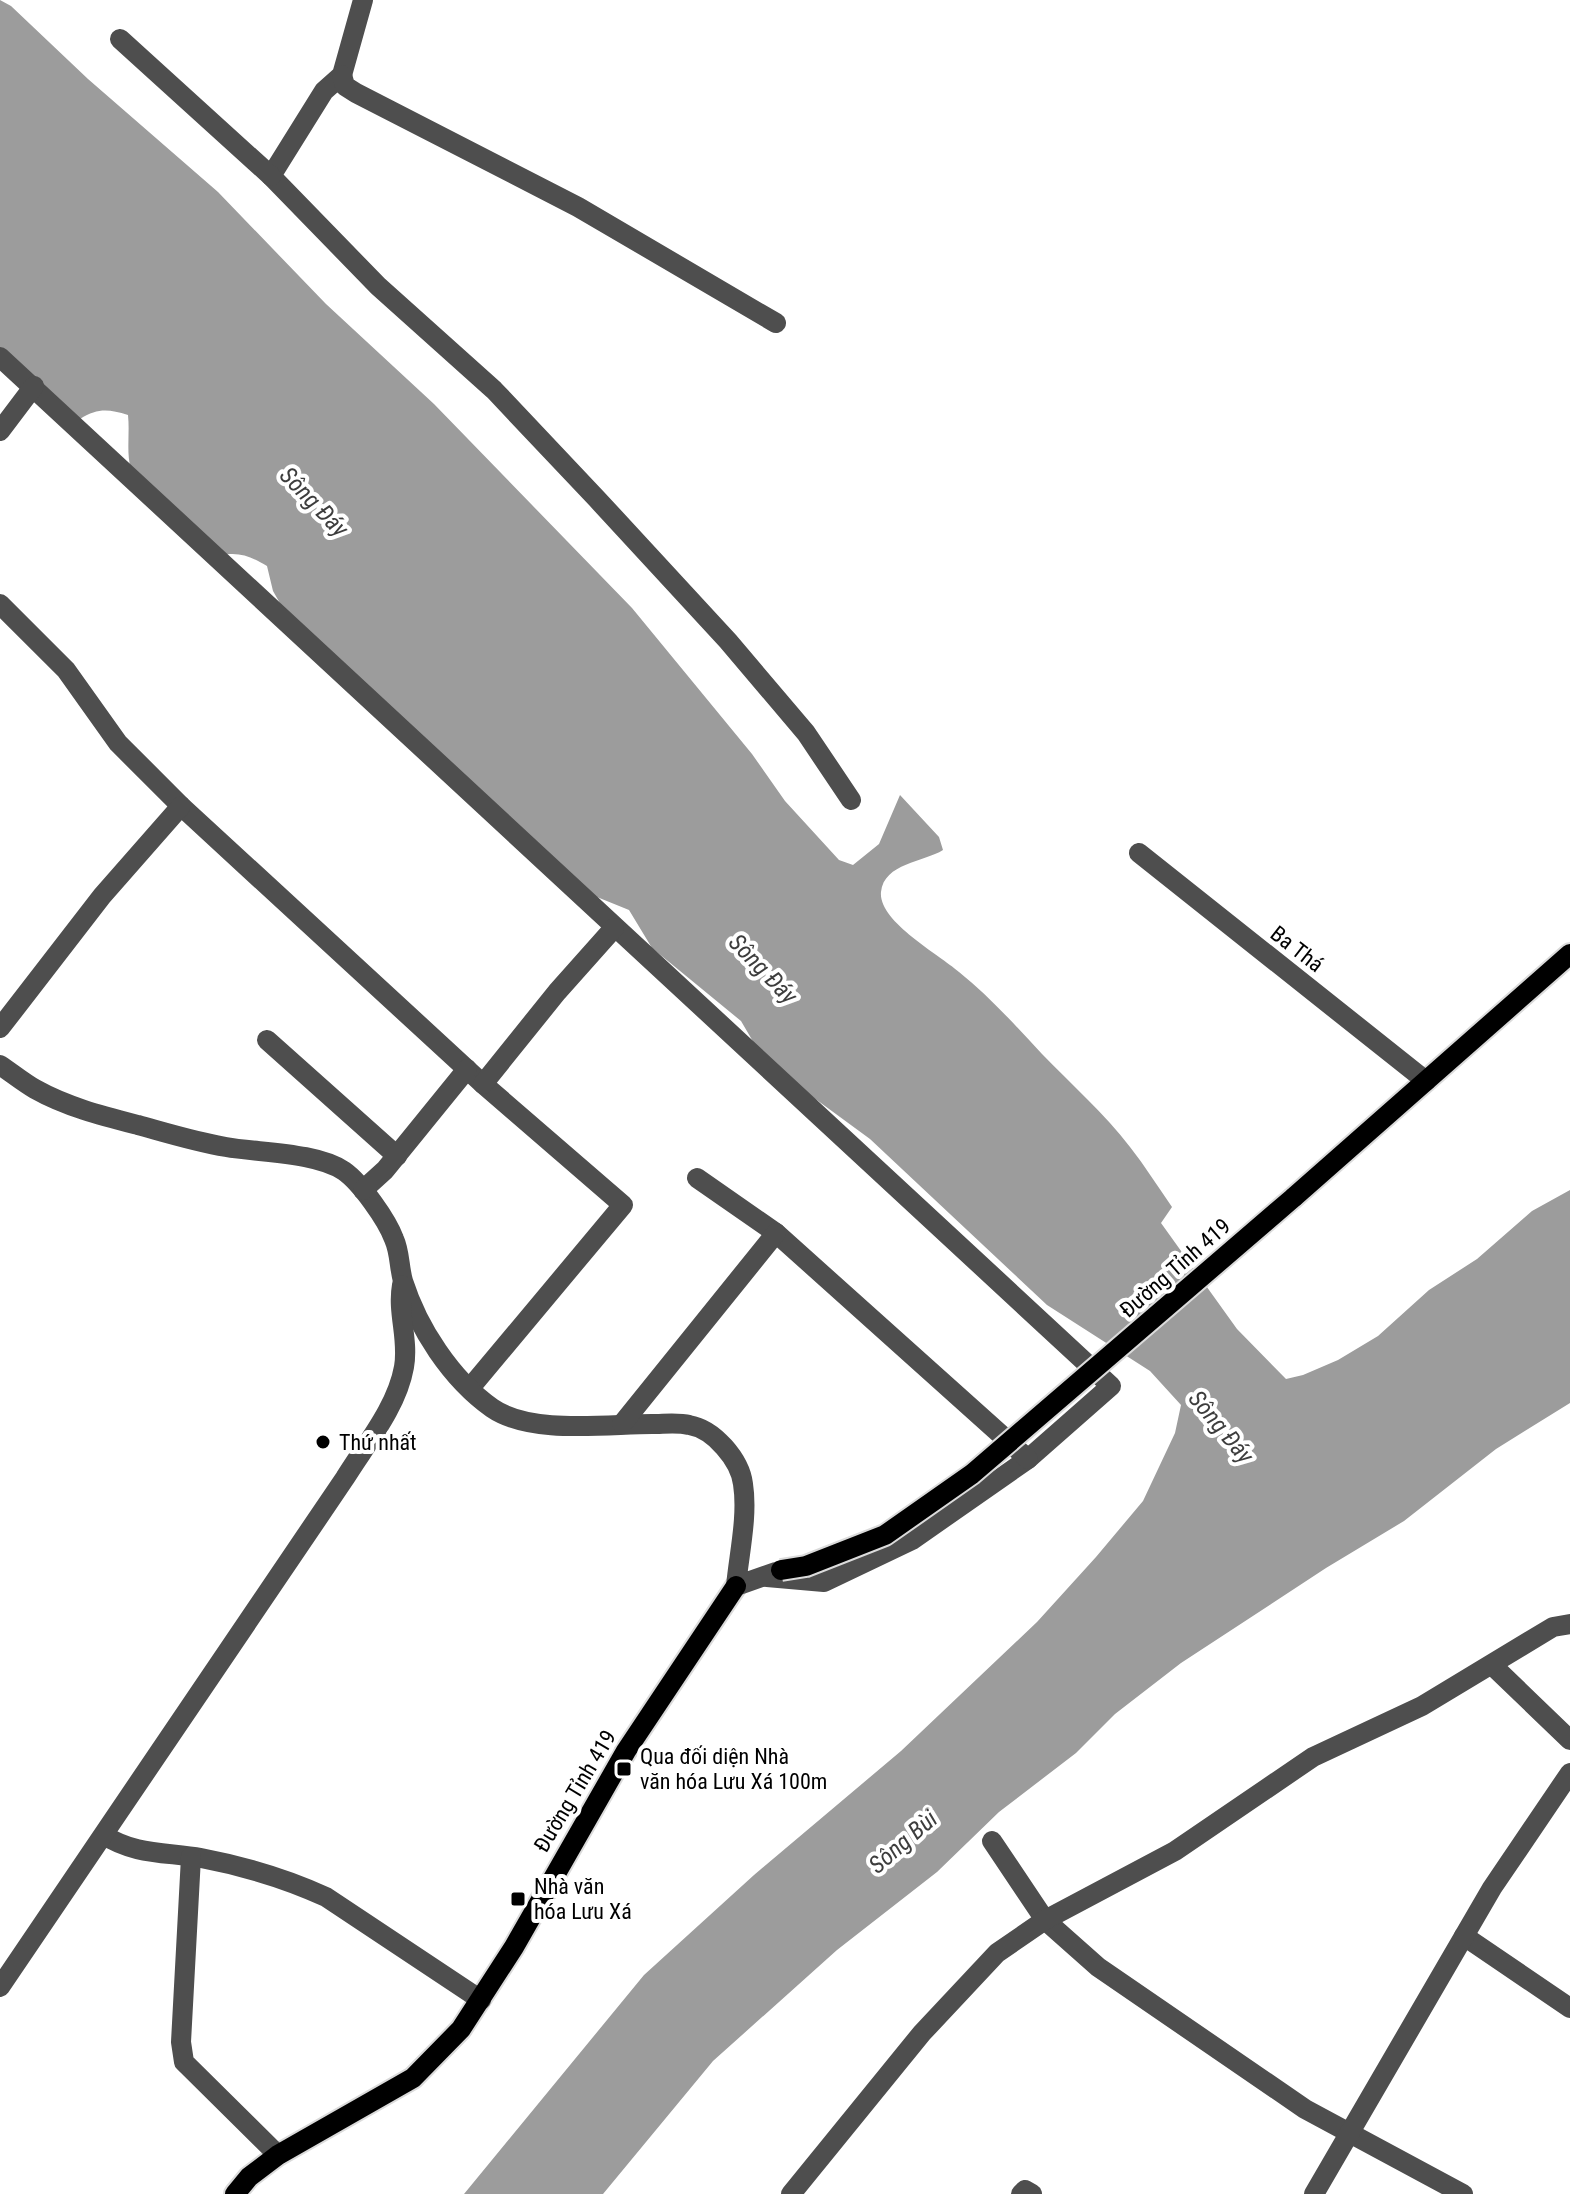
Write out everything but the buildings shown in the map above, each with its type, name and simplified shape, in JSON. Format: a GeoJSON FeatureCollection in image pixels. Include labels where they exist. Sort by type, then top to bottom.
{"type":"FeatureCollection","features":[{"type":"Feature","properties":{"kind":"main road","name":"Đường Tỉnh 419"},"geometry":{"type":"LineString","coordinates":[[774,1573],[806,1566],[885,1535],[972,1474],[1570,954]]}},
{"type":"Feature","properties":{"kind":"main road","name":"Đường Tỉnh 419"},"geometry":{"type":"LineString","coordinates":[[235,2194],[249,2177],[278,2155],[413,2078],[434,2059],[481,2000],[626,1751],[736,1586]]}},
{"type":"Feature","properties":{"kind":"street"},"geometry":{"type":"LineString","coordinates":[[363,0],[342,75],[345,86],[578,207],[776,323]]}},
{"type":"Feature","properties":{"kind":"street"},"geometry":{"type":"LineString","coordinates":[[120,39],[271,176],[378,286],[494,390],[728,641],[806,733],[851,800]]}},
{"type":"Feature","properties":{"kind":"street"},"geometry":{"type":"LineString","coordinates":[[271,176],[324,91],[342,75]]}},
{"type":"Feature","properties":{"kind":"street"},"geometry":{"type":"LineString","coordinates":[[0,357],[1111,1386],[1028,1459],[912,1540],[824,1582],[774,1573],[736,1586],[744,1486],[740,1468],[731,1454],[715,1439],[691,1425],[536,1423],[501,1414],[446,1363],[420,1322],[402,1280],[395,1239],[363,1190],[343,1171],[313,1160],[270,1151],[227,1147],[83,1110],[37,1090],[0,1065]]}},
{"type":"Feature","properties":{"kind":"street"},"geometry":{"type":"LineString","coordinates":[[0,431],[34,386]]}},
{"type":"Feature","properties":{"kind":"street"},"geometry":{"type":"LineString","coordinates":[[0,604],[66,670],[118,743],[181,806],[483,1084],[623,1205],[470,1388]]}},
{"type":"Feature","properties":{"kind":"street"},"geometry":{"type":"LineString","coordinates":[[0,1028],[102,896],[181,806]]}},
{"type":"Feature","properties":{"kind":"street","name":"Ba Thá"},"geometry":{"type":"LineString","coordinates":[[1139,853],[1426,1081]]}},
{"type":"Feature","properties":{"kind":"street"},"geometry":{"type":"LineString","coordinates":[[483,1084],[557,992],[614,928]]}},
{"type":"Feature","properties":{"kind":"street"},"geometry":{"type":"LineString","coordinates":[[267,1040],[397,1156]]}},
{"type":"Feature","properties":{"kind":"street"},"geometry":{"type":"LineString","coordinates":[[363,1190],[397,1156],[467,1069]]}},
{"type":"Feature","properties":{"kind":"street"},"geometry":{"type":"LineString","coordinates":[[697,1178],[776,1233],[1028,1459]]}},
{"type":"Feature","properties":{"kind":"street"},"geometry":{"type":"LineString","coordinates":[[622,1424],[776,1233]]}},
{"type":"Feature","properties":{"kind":"street"},"geometry":{"type":"LineString","coordinates":[[0,1987],[345,1478],[398,1392],[405,1356],[399,1302],[402,1280]]}},
{"type":"Feature","properties":{"kind":"street"},"geometry":{"type":"LineString","coordinates":[[791,2194],[922,2033],[997,1953],[1045,1920],[1175,1851],[1313,1757],[1422,1706],[1553,1627],[1570,1624]]}},
{"type":"Feature","properties":{"kind":"street"},"geometry":{"type":"LineString","coordinates":[[1492,1665],[1570,1740]]}},
{"type":"Feature","properties":{"kind":"street"},"geometry":{"type":"LineString","coordinates":[[1314,2194],[1492,1888],[1570,1773]]}},
{"type":"Feature","properties":{"kind":"street"},"geometry":{"type":"LineString","coordinates":[[104,1835],[128,1847],[191,1857],[300,1885],[326,1897],[481,2000]]}},
{"type":"Feature","properties":{"kind":"street"},"geometry":{"type":"LineString","coordinates":[[992,1841],[1045,1920],[1098,1967],[1305,2109],[1463,2194]]}},
{"type":"Feature","properties":{"kind":"street"},"geometry":{"type":"LineString","coordinates":[[191,1857],[181,2042],[184,2062],[278,2155]]}},
{"type":"Feature","properties":{"kind":"street"},"geometry":{"type":"LineString","coordinates":[[1464,1936],[1570,2008]]}},
{"type":"Feature","properties":{"kind":"street"},"geometry":{"type":"LineString","coordinates":[[1021,2194],[1025,2190],[1032,2194]]}},
{"type":"Feature","properties":{"kind":"water"},"geometry":{"type":"Polygon","coordinates":[[[0,0],[11,6],[88,79],[218,192],[326,304],[434,404],[632,608],[752,754],[785,801],[839,860],[853,865],[879,844],[900,795],[939,837],[943,850],[889,875],[881,892],[889,914],[911,936],[992,1001],[1120,1135],[1172,1207],[1161,1223],[1237,1329],[1286,1379],[1338,1360],[1378,1336],[1429,1290],[1477,1259],[1532,1211],[1570,1190],[1570,1403],[1496,1449],[1404,1521],[1181,1663],[1115,1714],[1076,1753],[999,1812],[937,1872],[837,1950],[713,2061],[603,2194],[464,2194],[644,1975],[754,1875],[901,1751],[1037,1622],[1143,1501],[1175,1433],[1181,1405],[1150,1371],[1047,1305],[870,1139],[765,1062],[741,1021],[652,948],[629,910],[592,895],[281,605],[273,591],[267,566],[244,555],[218,556],[131,470],[128,415],[103,411],[80,419],[0,352],[0,0]]]}},
{"type":"Feature","properties":{"kind":"place","name":"Thứ nhất"},"geometry":{"type":"Point","coordinates":[323,1442]}},
{"type":"Feature","properties":{"kind":"place","name":"Qua đối diện Nhà văn hóa Lưu Xá 100m"},"geometry":{"type":"Point","coordinates":[624,1769]}},
{"type":"Feature","properties":{"kind":"place","name":"Nhà văn hóa Lưu Xá"},"geometry":{"type":"Point","coordinates":[518,1899]}},
{"type":"Feature","properties":{"kind":"water label","name":"Sông Đáy"},"geometry":{"type":"Point","coordinates":[314,502]}},
{"type":"Feature","properties":{"kind":"water label","name":"Sông Đáy"},"geometry":{"type":"Point","coordinates":[763,969]}},
{"type":"Feature","properties":{"kind":"water label","name":"Sông Đáy"},"geometry":{"type":"Point","coordinates":[1221,1427]}},
{"type":"Feature","properties":{"kind":"water label","name":"Sông Bùi"},"geometry":{"type":"Point","coordinates":[903,1842]}}]}
